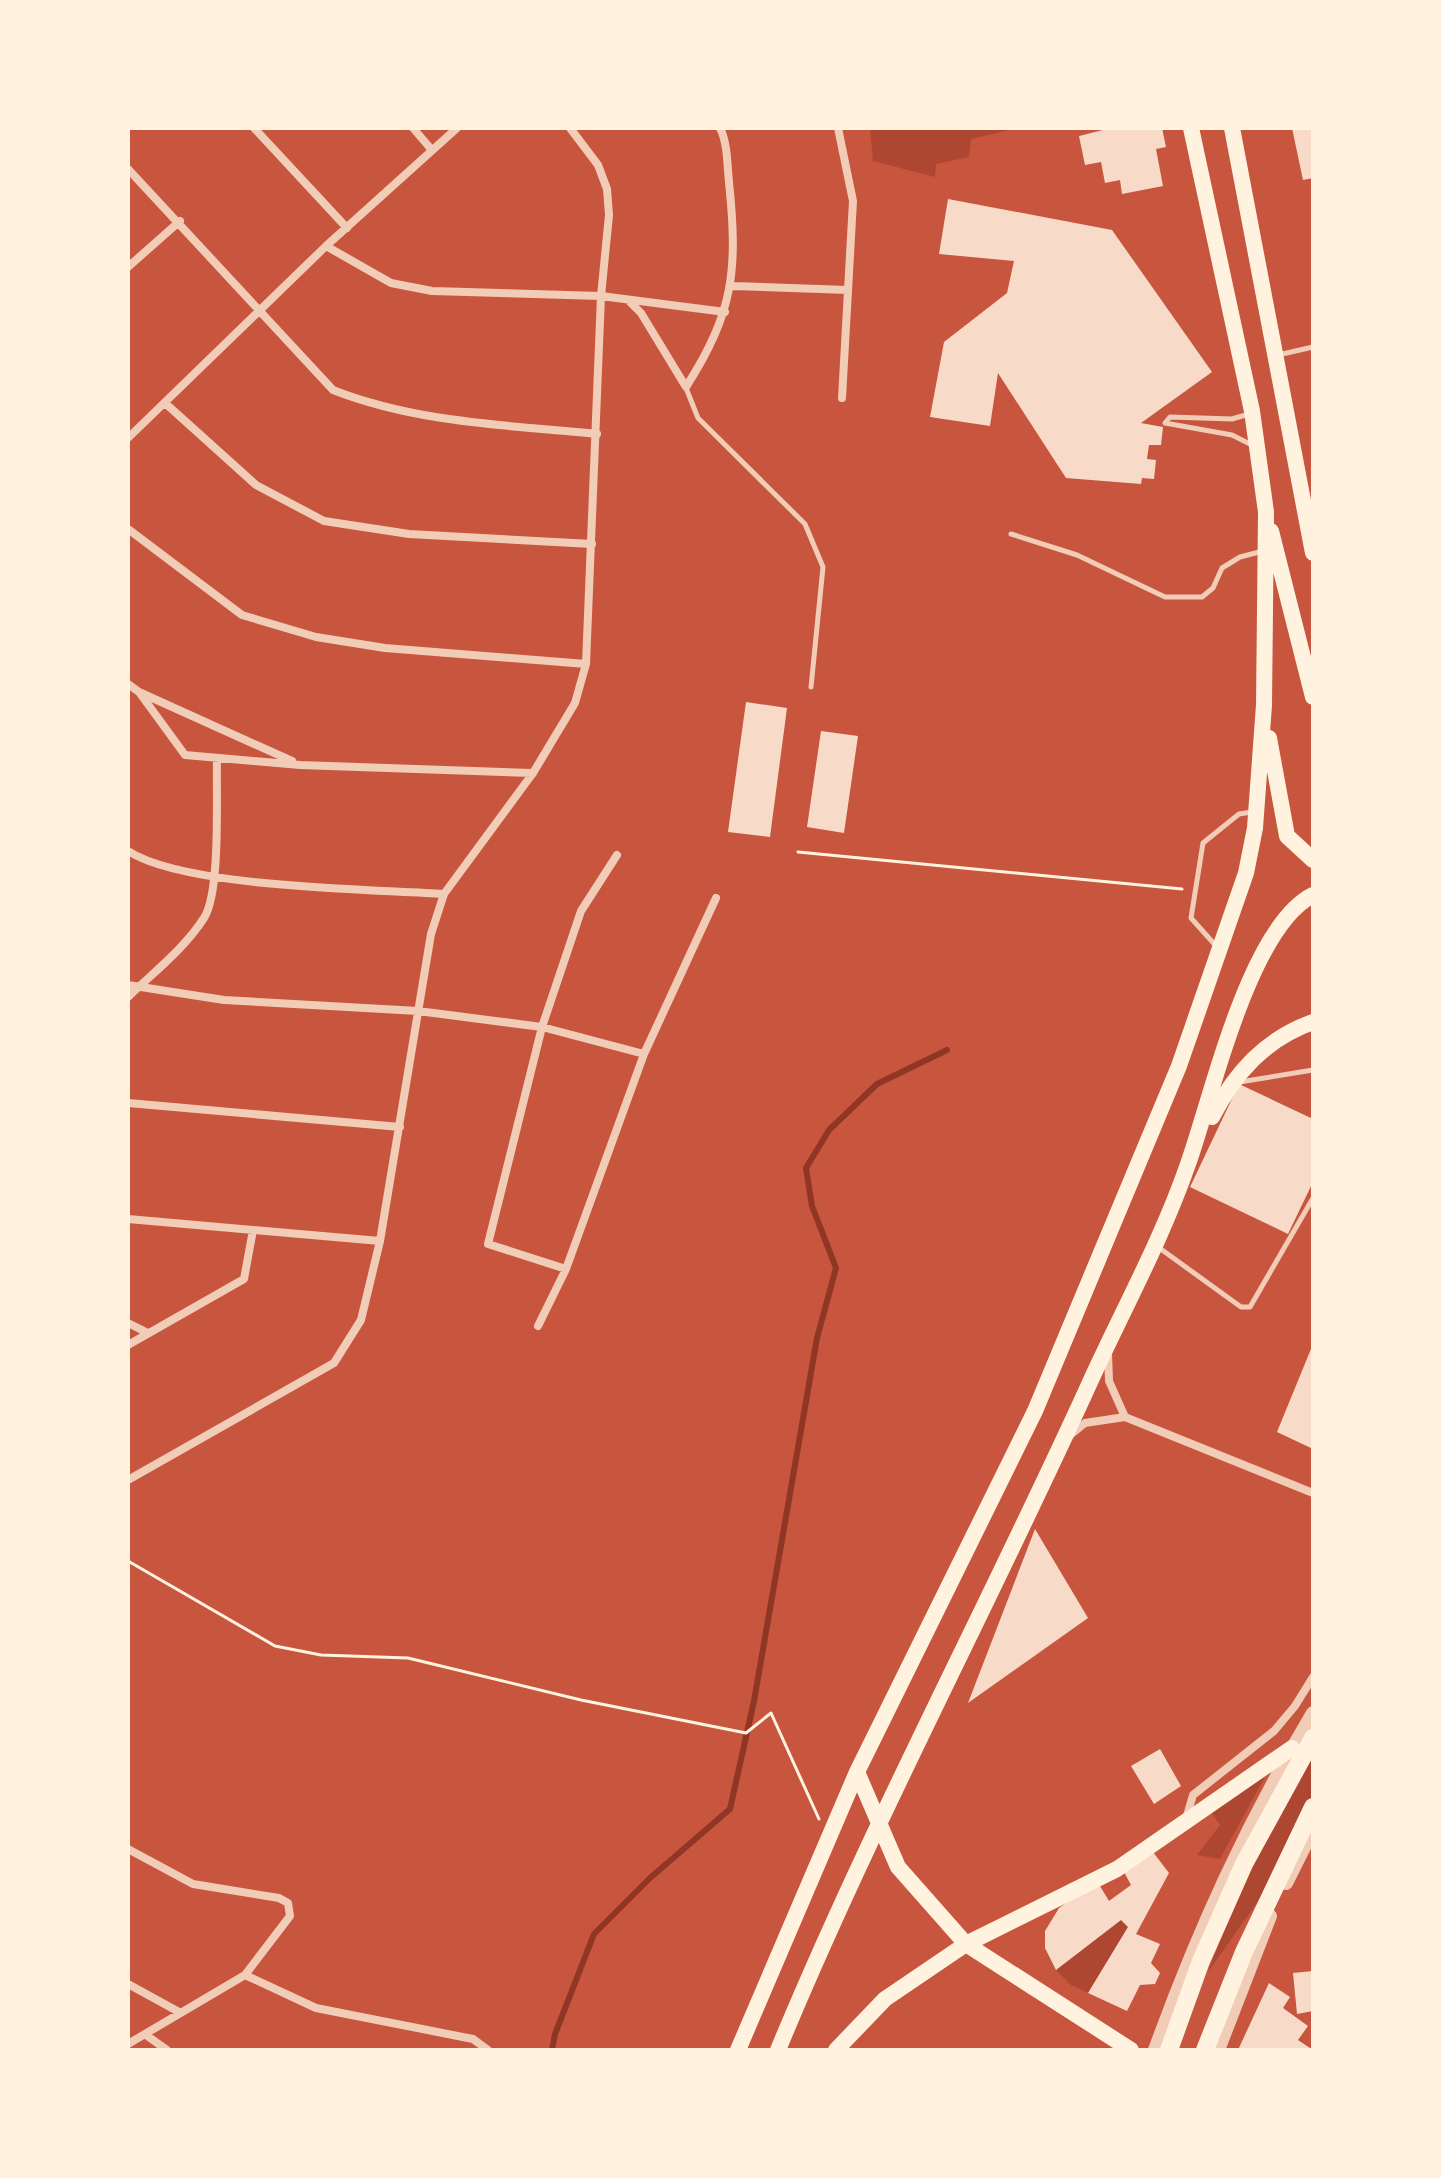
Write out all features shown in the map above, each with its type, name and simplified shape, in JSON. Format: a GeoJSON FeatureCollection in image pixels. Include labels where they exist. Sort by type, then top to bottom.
{"type":"FeatureCollection","features":[{"type":"Feature","properties":{"kind":"highway"},"geometry":{"type":"LineString","coordinates":[[1163,2046],[1244,1864],[1313,1738]]}},
{"type":"Feature","properties":{"kind":"highway"},"geometry":{"type":"LineString","coordinates":[[1205,2050],[1244,1952],[1313,1807]]}},
{"type":"Feature","properties":{"kind":"main road"},"geometry":{"type":"LineString","coordinates":[[738,2050],[857,1772],[1035,1411],[1179,1066],[1222,951],[1246,873],[1256,811],[1264,705],[1270,549],[1252,411],[1191,128]]}},
{"type":"Feature","properties":{"kind":"main road"},"geometry":{"type":"LineString","coordinates":[[1232,128],[1278,355],[1306,470],[1313,553]]}},
{"type":"Feature","properties":{"kind":"main road"},"geometry":{"type":"LineString","coordinates":[[1270,549],[1313,697]]}},
{"type":"Feature","properties":{"kind":"main road"},"geometry":{"type":"LineString","coordinates":[[1264,705],[1287,836],[1313,860]]}},
{"type":"Feature","properties":{"kind":"main road"},"geometry":{"type":"LineString","coordinates":[[778,2050],[831,1922],[880,1828],[1108,1343],[1158,1247],[1252,972],[1279,925],[1302,900],[1313,895]]}},
{"type":"Feature","properties":{"kind":"main road"},"geometry":{"type":"LineString","coordinates":[[1188,1165],[1231,1085],[1263,1047],[1313,1022]]}},
{"type":"Feature","properties":{"kind":"main road"},"geometry":{"type":"LineString","coordinates":[[836,2050],[885,1999],[966,1944],[1117,1869],[1292,1748]]}},
{"type":"Feature","properties":{"kind":"main road"},"geometry":{"type":"LineString","coordinates":[[857,1772],[898,1867],[966,1944],[1131,2050]]}},
{"type":"Feature","properties":{"kind":"street"},"geometry":{"type":"LineString","coordinates":[[254,128],[347,228]]}},
{"type":"Feature","properties":{"kind":"street"},"geometry":{"type":"LineString","coordinates":[[413,128],[431,149]]}},
{"type":"Feature","properties":{"kind":"street"},"geometry":{"type":"LineString","coordinates":[[128,438],[261,313],[326,246],[457,128]]}},
{"type":"Feature","properties":{"kind":"street"},"geometry":{"type":"LineString","coordinates":[[128,1480],[334,1363],[361,1320],[380,1241],[431,934],[444,894],[533,773],[575,703],[586,664],[601,296],[609,215],[607,189],[598,165],[570,128]]}},
{"type":"Feature","properties":{"kind":"street"},"geometry":{"type":"LineString","coordinates":[[629,301],[641,313],[686,387],[712,346],[732,286],[732,216],[720,128]]}},
{"type":"Feature","properties":{"kind":"street"},"geometry":{"type":"LineString","coordinates":[[838,128],[853,201],[842,398]]}},
{"type":"Feature","properties":{"kind":"street"},"geometry":{"type":"LineString","coordinates":[[128,169],[180,221],[333,390],[378,408],[420,417],[597,434]]}},
{"type":"Feature","properties":{"kind":"street"},"geometry":{"type":"LineString","coordinates":[[128,267],[180,221]]}},
{"type":"Feature","properties":{"kind":"street"},"geometry":{"type":"LineString","coordinates":[[326,246],[391,283],[432,291],[601,296],[725,312]]}},
{"type":"Feature","properties":{"kind":"street"},"geometry":{"type":"LineString","coordinates":[[732,286],[848,290]]}},
{"type":"Feature","properties":{"kind":"street"},"geometry":{"type":"LineString","coordinates":[[165,403],[256,485],[324,521],[409,534],[592,544]]}},
{"type":"Feature","properties":{"kind":"street"},"geometry":{"type":"LineString","coordinates":[[128,529],[242,615],[316,637],[385,648],[586,664]]}},
{"type":"Feature","properties":{"kind":"street"},"geometry":{"type":"LineString","coordinates":[[128,684],[139,692],[300,765]]}},
{"type":"Feature","properties":{"kind":"street"},"geometry":{"type":"LineString","coordinates":[[139,692],[185,755],[300,765],[533,773]]}},
{"type":"Feature","properties":{"kind":"street"},"geometry":{"type":"LineString","coordinates":[[128,997],[132,987],[179,951],[206,915],[214,877],[217,759]]}},
{"type":"Feature","properties":{"kind":"street"},"geometry":{"type":"LineString","coordinates":[[128,851],[140,859],[214,877],[444,894]]}},
{"type":"Feature","properties":{"kind":"street"},"geometry":{"type":"LineString","coordinates":[[561,1270],[488,1244],[542,1027],[581,911],[617,855]]}},
{"type":"Feature","properties":{"kind":"street"},"geometry":{"type":"LineString","coordinates":[[538,1326],[644,1054],[716,898]]}},
{"type":"Feature","properties":{"kind":"street"},"geometry":{"type":"LineString","coordinates":[[132,987],[224,1000],[418,1011],[542,1027],[644,1054]]}},
{"type":"Feature","properties":{"kind":"street"},"geometry":{"type":"LineString","coordinates":[[128,1103],[400,1127]]}},
{"type":"Feature","properties":{"kind":"street"},"geometry":{"type":"LineString","coordinates":[[128,1219],[380,1241]]}},
{"type":"Feature","properties":{"kind":"street"},"geometry":{"type":"LineString","coordinates":[[128,1345],[244,1279],[253,1230]]}},
{"type":"Feature","properties":{"kind":"street"},"geometry":{"type":"LineString","coordinates":[[128,1323],[148,1333]]}},
{"type":"Feature","properties":{"kind":"street"},"geometry":{"type":"LineString","coordinates":[[1108,1343],[1109,1381],[1125,1417]]}},
{"type":"Feature","properties":{"kind":"street"},"geometry":{"type":"LineString","coordinates":[[1064,1440],[1085,1423],[1125,1417],[1313,1493]]}},
{"type":"Feature","properties":{"kind":"street"},"geometry":{"type":"LineString","coordinates":[[1186,1821],[1193,1795],[1274,1731],[1313,1677]]}},
{"type":"Feature","properties":{"kind":"street"},"geometry":{"type":"LineString","coordinates":[[1163,2046],[1213,1899],[1263,1797],[1313,1713]]}},
{"type":"Feature","properties":{"kind":"street"},"geometry":{"type":"LineString","coordinates":[[1218,2050],[1267,1922],[1313,1829]]}},
{"type":"Feature","properties":{"kind":"street"},"geometry":{"type":"LineString","coordinates":[[128,1849],[193,1884],[279,1898],[288,1903],[290,1916],[245,1975],[128,2044]]}},
{"type":"Feature","properties":{"kind":"street"},"geometry":{"type":"LineString","coordinates":[[245,1975],[316,2008],[473,2039],[488,2050]]}},
{"type":"Feature","properties":{"kind":"street"},"geometry":{"type":"LineString","coordinates":[[128,1984],[179,2012]]}},
{"type":"Feature","properties":{"kind":"street"},"geometry":{"type":"LineString","coordinates":[[146,2035],[167,2050]]}},
{"type":"Feature","properties":{"kind":"lane"},"geometry":{"type":"LineString","coordinates":[[1278,355],[1313,347]]}},
{"type":"Feature","properties":{"kind":"lane"},"geometry":{"type":"LineString","coordinates":[[686,387],[698,418],[805,524],[823,567],[811,687]]}},
{"type":"Feature","properties":{"kind":"lane"},"geometry":{"type":"LineString","coordinates":[[1252,411],[1246,417],[1232,419],[1170,417],[1165,423],[1232,435],[1258,448]]}},
{"type":"Feature","properties":{"kind":"lane"},"geometry":{"type":"LineString","coordinates":[[1011,534],[1077,555],[1165,597],[1202,597],[1213,588],[1222,568],[1240,557],[1270,549]]}},
{"type":"Feature","properties":{"kind":"lane"},"geometry":{"type":"LineString","coordinates":[[1222,951],[1191,918],[1203,843],[1239,814],[1256,811]]}},
{"type":"Feature","properties":{"kind":"lane"},"geometry":{"type":"LineString","coordinates":[[1231,1085],[1256,1077],[1313,1070]]}},
{"type":"Feature","properties":{"kind":"lane"},"geometry":{"type":"LineString","coordinates":[[1158,1247],[1241,1307],[1250,1307],[1313,1198]]}},
{"type":"Feature","properties":{"kind":"path"},"geometry":{"type":"LineString","coordinates":[[798,852],[1194,889]]}},
{"type":"Feature","properties":{"kind":"path"},"geometry":{"type":"LineString","coordinates":[[128,1561],[275,1646],[321,1655],[408,1658],[581,1700],[746,1733],[771,1713],[827,1837]]}},
{"type":"Feature","properties":{"kind":"shaded area"},"geometry":{"type":"Polygon","coordinates":[[[870,128],[1018,128],[971,139],[969,157],[936,164],[935,177],[873,161],[870,128]]]}},
{"type":"Feature","properties":{"kind":"shaded area"},"geometry":{"type":"Polygon","coordinates":[[[1313,1733],[1313,1823],[1208,1972],[1286,1770],[1313,1733]]]}},
{"type":"Feature","properties":{"kind":"shaded area"},"geometry":{"type":"Polygon","coordinates":[[[1267,1773],[1220,1859],[1197,1855],[1220,1825],[1207,1806],[1267,1773]]]}},
{"type":"Feature","properties":{"kind":"shaded area"},"geometry":{"type":"Polygon","coordinates":[[[1121,1920],[1128,1927],[1088,1993],[1071,1985],[1056,1970],[1121,1920]]]}},
{"type":"Feature","properties":{"kind":"building"},"geometry":{"type":"Polygon","coordinates":[[[1111,128],[1162,128],[1166,147],[1156,149],[1163,186],[1122,194],[1120,180],[1105,183],[1101,162],[1085,165],[1079,136],[1111,128]]]}},
{"type":"Feature","properties":{"kind":"building"},"geometry":{"type":"Polygon","coordinates":[[[1292,128],[1313,128],[1313,178],[1303,180],[1292,128]]]}},
{"type":"Feature","properties":{"kind":"building"},"geometry":{"type":"Polygon","coordinates":[[[948,199],[1112,230],[1212,372],[1141,423],[1163,427],[1161,445],[1149,445],[1147,459],[1156,460],[1154,479],[1142,478],[1141,484],[1066,478],[998,373],[990,426],[930,417],[944,342],[1007,293],[1014,261],[939,254],[948,199]]]}},
{"type":"Feature","properties":{"kind":"building"},"geometry":{"type":"Polygon","coordinates":[[[746,702],[787,708],[770,837],[728,832],[746,702]]]}},
{"type":"Feature","properties":{"kind":"building"},"geometry":{"type":"Polygon","coordinates":[[[821,731],[858,736],[844,833],[807,827],[821,731]]]}},
{"type":"Feature","properties":{"kind":"building"},"geometry":{"type":"Polygon","coordinates":[[[1239,1084],[1313,1119],[1313,1182],[1288,1234],[1190,1187],[1239,1084]]]}},
{"type":"Feature","properties":{"kind":"building"},"geometry":{"type":"Polygon","coordinates":[[[1313,1344],[1313,1449],[1277,1432],[1313,1344]]]}},
{"type":"Feature","properties":{"kind":"building"},"geometry":{"type":"Polygon","coordinates":[[[1035,1529],[1088,1618],[968,1703],[1035,1529]]]}},
{"type":"Feature","properties":{"kind":"building"},"geometry":{"type":"Polygon","coordinates":[[[1160,1749],[1181,1786],[1154,1804],[1131,1766],[1160,1749]]]}},
{"type":"Feature","properties":{"kind":"building"},"geometry":{"type":"Polygon","coordinates":[[[1153,1852],[1169,1873],[1136,1934],[1160,1944],[1151,1963],[1160,1973],[1155,1984],[1140,1985],[1127,2011],[1088,1993],[1128,1927],[1121,1920],[1056,1970],[1045,1948],[1045,1931],[1059,1908],[1097,1881],[1109,1901],[1131,1885],[1124,1872],[1153,1852]]]}},
{"type":"Feature","properties":{"kind":"building"},"geometry":{"type":"Polygon","coordinates":[[[1313,1971],[1313,2011],[1297,2014],[1293,1973],[1313,1971]]]}},
{"type":"Feature","properties":{"kind":"building"},"geometry":{"type":"Polygon","coordinates":[[[1269,1983],[1290,1997],[1283,2008],[1308,2026],[1298,2040],[1313,2050],[1238,2050],[1269,1983]]]}},
{"type":"Feature","properties":{"kind":"waterway"},"geometry":{"type":"LineString","coordinates":[[552,2050],[555,2034],[594,1934],[650,1878],[730,1809],[754,1701],[817,1338],[836,1268],[812,1206],[806,1168],[829,1130],[877,1084],[947,1050]]}}]}
